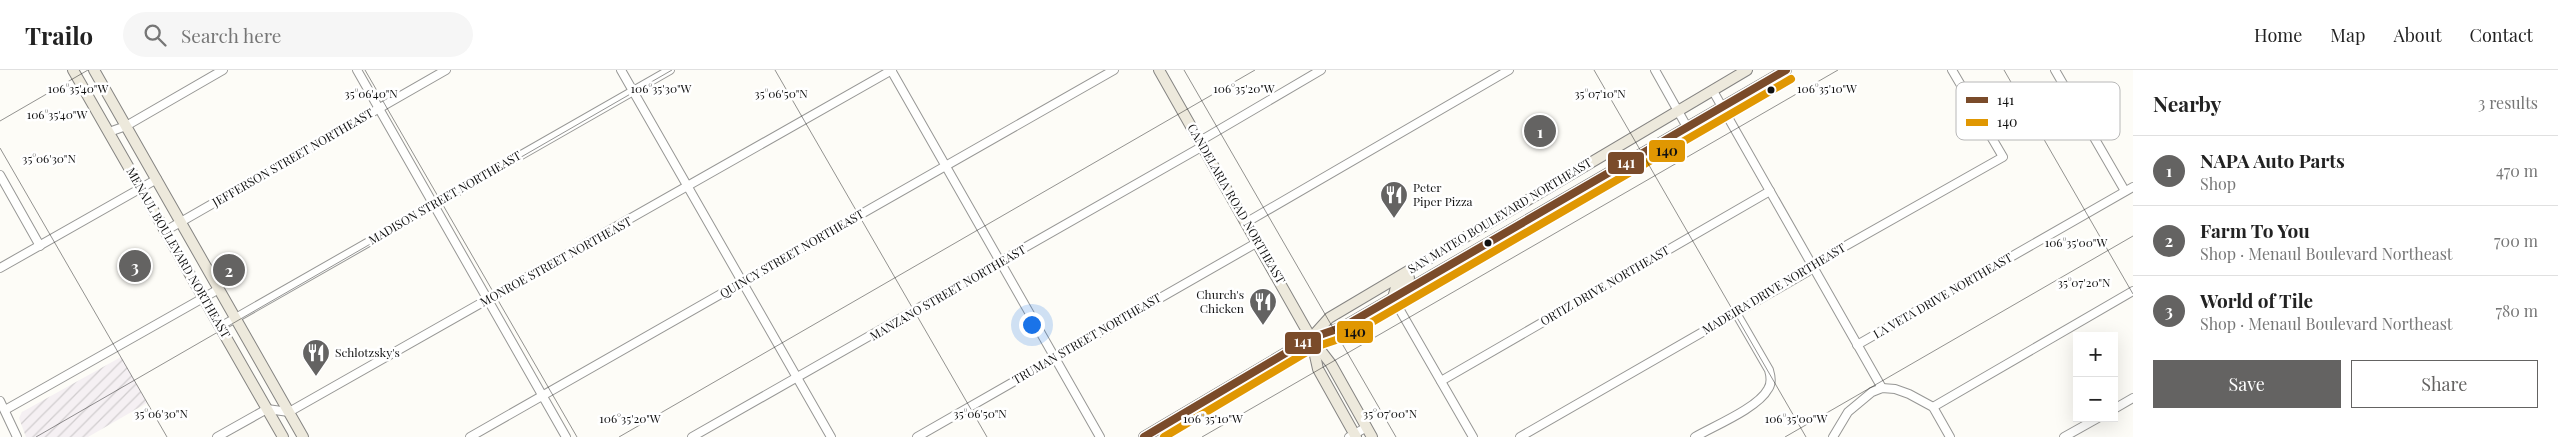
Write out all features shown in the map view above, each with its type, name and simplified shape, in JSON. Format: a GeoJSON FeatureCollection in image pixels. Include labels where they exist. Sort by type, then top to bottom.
{"type":"FeatureCollection","features":[{"type":"Feature","properties":{"kind":"main road","name":"MENAUL BOULEVARD NORTHEAST"},"geometry":{"type":"LineString","coordinates":[[73,70],[283,437]]}},
{"type":"Feature","properties":{"kind":"main road","name":"MENAUL BOULEVARD NORTHEAST"},"geometry":{"type":"LineString","coordinates":[[94,70],[304,437]]}},
{"type":"Feature","properties":{"kind":"main road","name":"CANDELARIA ROAD NORTHEAST"},"geometry":{"type":"LineString","coordinates":[[1160,70],[1311,338],[1331,364],[1372,437]]}},
{"type":"Feature","properties":{"kind":"main road","name":"SAN MATEO BOULEVARD NORTHEAST"},"geometry":{"type":"LineString","coordinates":[[1311,338],[1329,318],[1747,70]]}},
{"type":"Feature","properties":{"kind":"main road","name":"SAN MATEO BOULEVARD NORTHEAST"},"geometry":{"type":"LineString","coordinates":[[1144,437],[1311,338],[1343,327],[1786,70]]}},
{"type":"Feature","properties":{"kind":"main road"},"geometry":{"type":"LineString","coordinates":[[1393,298],[1393,292],[1398,284],[1438,260],[1459,240]]}},
{"type":"Feature","properties":{"kind":"main road","name":"CANDELARIA ROAD NORTHEAST"},"geometry":{"type":"LineString","coordinates":[[1311,338],[1318,369],[1353,436]]}},
{"type":"Feature","properties":{"kind":"street"},"geometry":{"type":"LineString","coordinates":[[109,132],[126,126],[223,70]]}},
{"type":"Feature","properties":{"kind":"street"},"geometry":{"type":"LineString","coordinates":[[357,70],[566,437]]}},
{"type":"Feature","properties":{"kind":"street","name":"JEFFERSON STREET NORTHEAST"},"geometry":{"type":"LineString","coordinates":[[165,231],[446,70]]}},
{"type":"Feature","properties":{"kind":"street"},"geometry":{"type":"LineString","coordinates":[[621,70],[831,437]]}},
{"type":"Feature","properties":{"kind":"street","name":"MADISON STREET NORTHEAST"},"geometry":{"type":"LineString","coordinates":[[220,327],[670,70]]}},
{"type":"Feature","properties":{"kind":"street"},"geometry":{"type":"LineString","coordinates":[[891,70],[1100,437]]}},
{"type":"Feature","properties":{"kind":"street","name":"MONROE STREET NORTHEAST"},"geometry":{"type":"LineString","coordinates":[[289,412],[688,188],[891,70]]}},
{"type":"Feature","properties":{"kind":"street","name":"QUINCY STREET NORTHEAST"},"geometry":{"type":"LineString","coordinates":[[470,437],[1114,70]]}},
{"type":"Feature","properties":{"kind":"street","name":"MANZANO STREET NORTHEAST"},"geometry":{"type":"LineString","coordinates":[[692,437],[1001,263],[1321,70]]}},
{"type":"Feature","properties":{"kind":"street"},"geometry":{"type":"LineString","coordinates":[[1247,222],[1509,70]]}},
{"type":"Feature","properties":{"kind":"street"},"geometry":{"type":"LineString","coordinates":[[1655,70],[1687,127]]}},
{"type":"Feature","properties":{"kind":"street","name":"MADEIRA DRIVE NORTHEAST"},"geometry":{"type":"LineString","coordinates":[[1952,70],[1959,82]]}},
{"type":"Feature","properties":{"kind":"street"},"geometry":{"type":"LineString","coordinates":[[2055,70],[2062,82]]}},
{"type":"Feature","properties":{"kind":"street"},"geometry":{"type":"LineString","coordinates":[[1713,91],[1882,388]]}},
{"type":"Feature","properties":{"kind":"street","name":"MADEIRA DRIVE NORTHEAST"},"geometry":{"type":"LineString","coordinates":[[1520,437],[2003,157],[1993,140]]}},
{"type":"Feature","properties":{"kind":"street"},"geometry":{"type":"LineString","coordinates":[[2095,140],[2125,191]]}},
{"type":"Feature","properties":{"kind":"street"},"geometry":{"type":"LineString","coordinates":[[0,176],[40,246]]}},
{"type":"Feature","properties":{"kind":"street"},"geometry":{"type":"LineString","coordinates":[[0,268],[157,179]]}},
{"type":"Feature","properties":{"kind":"street","name":"LA VETA DRIVE NORTHEAST"},"geometry":{"type":"LineString","coordinates":[[1857,345],[2133,187]]}},
{"type":"Feature","properties":{"kind":"street","name":"ORTIZ DRIVE NORTHEAST"},"geometry":{"type":"LineString","coordinates":[[1441,381],[1770,191]]}},
{"type":"Feature","properties":{"kind":"street","name":"TRUMAN STREET NORTHEAST"},"geometry":{"type":"LineString","coordinates":[[917,437],[1258,242]]}},
{"type":"Feature","properties":{"kind":"street"},"geometry":{"type":"LineString","coordinates":[[5,410],[219,288]]}},
{"type":"Feature","properties":{"kind":"street"},"geometry":{"type":"LineString","coordinates":[[1933,408],[2133,291]]}},
{"type":"Feature","properties":{"kind":"street"},"geometry":{"type":"LineString","coordinates":[[1393,298],[1473,437]]}},
{"type":"Feature","properties":{"kind":"street"},"geometry":{"type":"LineString","coordinates":[[1695,437],[1760,400],[1768,389],[1771,380],[1769,370],[1736,313]]}},
{"type":"Feature","properties":{"kind":"street"},"geometry":{"type":"LineString","coordinates":[[1843,437],[1834,434],[1848,412],[1859,402],[1882,388],[1895,389],[1908,394],[1933,408],[1950,437]]}},
{"type":"Feature","properties":{"kind":"street"},"geometry":{"type":"LineString","coordinates":[[2118,407],[2133,398]]}},
{"type":"Feature","properties":{"kind":"street"},"geometry":{"type":"LineString","coordinates":[[0,401],[17,437]]}},
{"type":"Feature","properties":{"kind":"street"},"geometry":{"type":"LineString","coordinates":[[216,437],[267,409],[289,412]]}},
{"type":"Feature","properties":{"kind":"street"},"geometry":{"type":"LineString","coordinates":[[2064,437],[2091,422]]}},
{"type":"Feature","properties":{"kind":"street"},"geometry":{"type":"LineString","coordinates":[[1353,436],[1367,428]]}},
{"type":"Feature","properties":{"kind":"shaded area"},"geometry":{"type":"Polygon","coordinates":[[[121,357],[147,403],[88,437],[26,437],[19,418],[22,412],[121,357]]]}},
{"type":"Feature","properties":{"kind":"transit line","name":"141"},"geometry":{"type":"LineString","coordinates":[[1144,437],[1311,338],[1343,327],[1786,70]]}},
{"type":"Feature","properties":{"kind":"transit line","name":"140"},"geometry":{"type":"LineString","coordinates":[[1164,437],[1315,347],[1348,336],[1791,79]]}},
{"type":"Feature","properties":{"kind":"place","name":"NAPA Auto Parts"},"geometry":{"type":"Point","coordinates":[1540,131]}},
{"type":"Feature","properties":{"kind":"place","name":"Peter Piper Pizza"},"geometry":{"type":"Point","coordinates":[1394,219]}},
{"type":"Feature","properties":{"kind":"place","name":"World of Tile"},"geometry":{"type":"Point","coordinates":[135,266]}},
{"type":"Feature","properties":{"kind":"place","name":"Farm To You"},"geometry":{"type":"Point","coordinates":[229,270]}},
{"type":"Feature","properties":{"kind":"place","name":"Church's Chicken"},"geometry":{"type":"Point","coordinates":[1263,326]}},
{"type":"Feature","properties":{"kind":"place","name":"Schlotzsky's"},"geometry":{"type":"Point","coordinates":[316,377]}}]}
